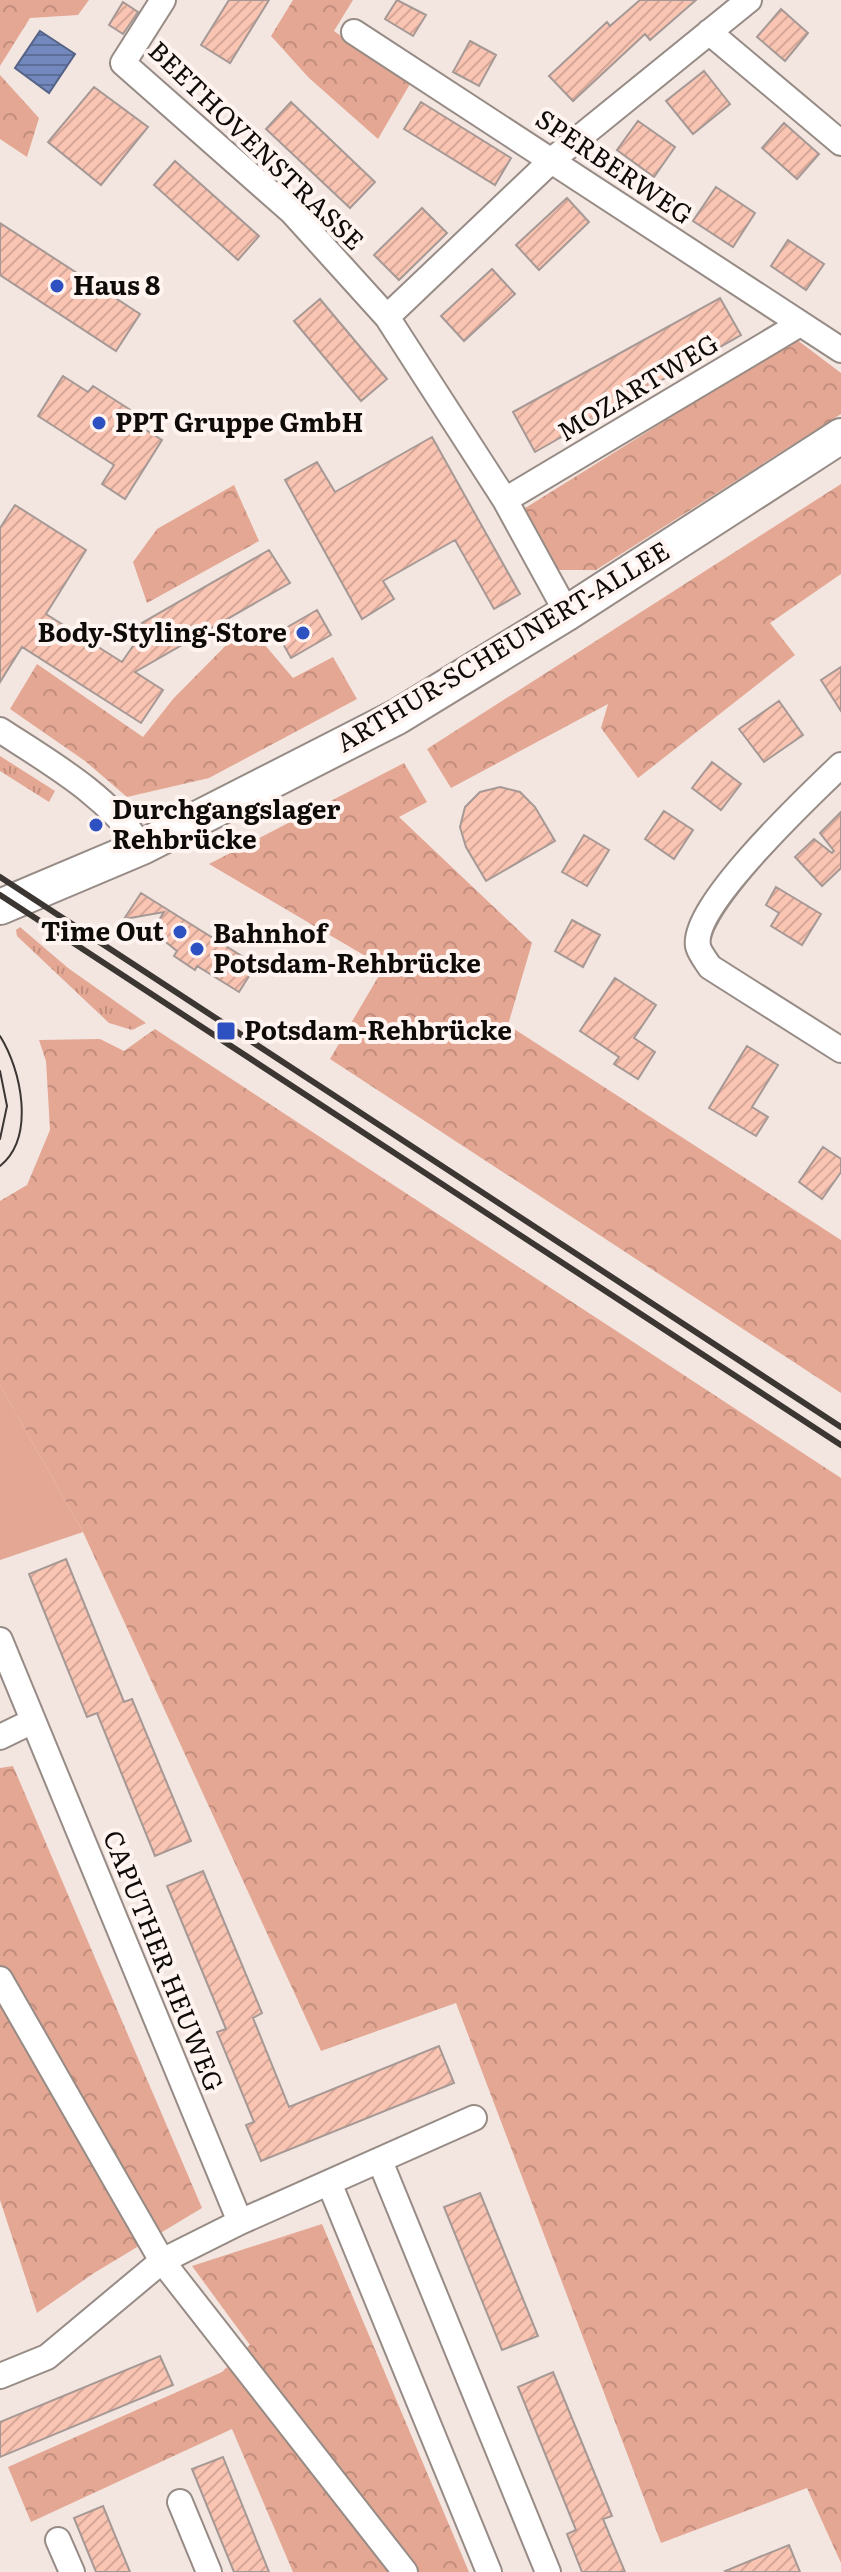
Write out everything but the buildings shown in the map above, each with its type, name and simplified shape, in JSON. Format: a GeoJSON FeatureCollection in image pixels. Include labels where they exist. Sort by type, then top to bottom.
{"type":"FeatureCollection","features":[{"type":"Feature","properties":{"kind":"main road","name":"ARTHUR-SCHEUNERT-ALLEE"},"geometry":{"type":"LineString","coordinates":[[0,907],[142,847],[397,717],[567,613],[841,436]]}},
{"type":"Feature","properties":{"kind":"street","name":"BEETHOVENSTRASSE"},"geometry":{"type":"LineString","coordinates":[[163,0],[123,63],[292,212],[387,317],[505,500],[567,613]]}},
{"type":"Feature","properties":{"kind":"street"},"geometry":{"type":"LineString","coordinates":[[387,317],[553,159],[749,0]]}},
{"type":"Feature","properties":{"kind":"street","name":"SPERBERWEG"},"geometry":{"type":"LineString","coordinates":[[354,32],[553,159],[841,350]]}},
{"type":"Feature","properties":{"kind":"street"},"geometry":{"type":"LineString","coordinates":[[709,32],[841,143]]}},
{"type":"Feature","properties":{"kind":"street","name":"MOZARTWEG"},"geometry":{"type":"LineString","coordinates":[[505,500],[800,324]]}},
{"type":"Feature","properties":{"kind":"street"},"geometry":{"type":"LineString","coordinates":[[0,730],[89,788],[130,829],[142,847]]}},
{"type":"Feature","properties":{"kind":"street"},"geometry":{"type":"LineString","coordinates":[[841,765],[778,825],[723,891],[700,932],[697,946],[710,967],[841,1050]]}},
{"type":"Feature","properties":{"kind":"street","name":"CAPUTHER HEUWEG"},"geometry":{"type":"LineString","coordinates":[[0,1640],[240,2222]]}},
{"type":"Feature","properties":{"kind":"street"},"geometry":{"type":"LineString","coordinates":[[0,1737],[33,1721]]}},
{"type":"Feature","properties":{"kind":"street"},"geometry":{"type":"LineString","coordinates":[[0,1979],[162,2261],[405,2572]]}},
{"type":"Feature","properties":{"kind":"street"},"geometry":{"type":"LineString","coordinates":[[0,2376],[47,2357],[162,2261],[240,2222],[330,2185],[474,2118]]}},
{"type":"Feature","properties":{"kind":"street"},"geometry":{"type":"LineString","coordinates":[[380,2161],[548,2572]]}},
{"type":"Feature","properties":{"kind":"street"},"geometry":{"type":"LineString","coordinates":[[330,2185],[489,2572]]}},
{"type":"Feature","properties":{"kind":"street"},"geometry":{"type":"LineString","coordinates":[[180,2502],[209,2572]]}},
{"type":"Feature","properties":{"kind":"street"},"geometry":{"type":"LineString","coordinates":[[58,2540],[72,2572]]}},
{"type":"Feature","properties":{"kind":"green space"},"geometry":{"type":"Polygon","coordinates":[[[0,0],[89,0],[78,15],[30,18],[0,66],[0,0]]]}},
{"type":"Feature","properties":{"kind":"green space"},"geometry":{"type":"Polygon","coordinates":[[[293,0],[353,0],[334,31],[410,84],[378,139],[309,78],[271,36],[293,0]]]}},
{"type":"Feature","properties":{"kind":"green space"},"geometry":{"type":"Polygon","coordinates":[[[0,75],[39,118],[27,157],[0,139],[0,75]]]}},
{"type":"Feature","properties":{"kind":"green space"},"geometry":{"type":"Polygon","coordinates":[[[796,339],[841,373],[841,414],[596,570],[557,570],[522,510],[796,339]]]}},
{"type":"Feature","properties":{"kind":"green space"},"geometry":{"type":"Polygon","coordinates":[[[841,484],[841,574],[770,623],[795,655],[638,778],[601,728],[608,704],[451,788],[427,749],[841,484]]]}},
{"type":"Feature","properties":{"kind":"green space"},"geometry":{"type":"Polygon","coordinates":[[[234,485],[259,541],[147,603],[133,562],[157,529],[234,485]]]}},
{"type":"Feature","properties":{"kind":"green space"},"geometry":{"type":"Polygon","coordinates":[[[247,624],[293,678],[333,657],[357,699],[209,778],[127,797],[85,761],[10,709],[37,664],[143,737],[173,699],[247,624]]]}},
{"type":"Feature","properties":{"kind":"green space"},"geometry":{"type":"Polygon","coordinates":[[[0,756],[55,791],[49,802],[0,771],[0,756]]]}},
{"type":"Feature","properties":{"kind":"green space"},"geometry":{"type":"Polygon","coordinates":[[[404,763],[427,802],[399,817],[532,943],[508,1025],[841,1240],[841,1393],[330,1059],[384,967],[209,864],[404,763]]]}},
{"type":"Feature","properties":{"kind":"green space"},"geometry":{"type":"Polygon","coordinates":[[[20,927],[68,968],[146,1023],[132,1030],[109,1023],[17,936],[16,930],[20,927]]]}},
{"type":"Feature","properties":{"kind":"green space"},"geometry":{"type":"Polygon","coordinates":[[[155,1029],[841,1478],[841,2563],[807,2488],[661,2543],[456,2003],[321,2051],[83,1532],[0,1385],[0,1201],[27,1185],[50,1130],[46,1061],[39,1040],[100,1039],[124,1051],[155,1029]]]}},
{"type":"Feature","properties":{"kind":"green space"},"geometry":{"type":"Polygon","coordinates":[[[0,1385],[83,1532],[0,1560],[0,1385]]]}},
{"type":"Feature","properties":{"kind":"green space"},"geometry":{"type":"Polygon","coordinates":[[[13,1766],[202,2208],[94,2273],[37,2313],[0,2200],[0,1768],[13,1766]]]}},
{"type":"Feature","properties":{"kind":"green space"},"geometry":{"type":"Polygon","coordinates":[[[322,2224],[469,2572],[293,2572],[232,2429],[31,2522],[8,2467],[222,2372],[250,2345],[192,2266],[322,2224]]]}},
{"type":"Feature","properties":{"kind":"water"},"geometry":{"type":"Polygon","coordinates":[[[40,31],[75,54],[49,93],[15,68],[40,31]]]}},
{"type":"Feature","properties":{"kind":"tram line"},"geometry":{"type":"LineString","coordinates":[[0,1036],[14,1066],[21,1102],[18,1138],[0,1166]]}},
{"type":"Feature","properties":{"kind":"tram line"},"geometry":{"type":"LineString","coordinates":[[0,1071],[7,1106],[0,1139]]}},
{"type":"Feature","properties":{"kind":"railway"},"geometry":{"type":"LineString","coordinates":[[0,877],[841,1427]]}},
{"type":"Feature","properties":{"kind":"railway"},"geometry":{"type":"LineString","coordinates":[[0,895],[841,1445]]}},
{"type":"Feature","properties":{"kind":"place","name":"Haus 8"},"geometry":{"type":"Point","coordinates":[57,286]}},
{"type":"Feature","properties":{"kind":"place","name":"PPT Gruppe GmbH"},"geometry":{"type":"Point","coordinates":[99,423]}},
{"type":"Feature","properties":{"kind":"place","name":"Body-Styling-Store"},"geometry":{"type":"Point","coordinates":[303,633]}},
{"type":"Feature","properties":{"kind":"place","name":"Durchgangslager Rehbrücke"},"geometry":{"type":"Point","coordinates":[96,825]}},
{"type":"Feature","properties":{"kind":"place","name":"Time Out"},"geometry":{"type":"Point","coordinates":[180,932]}},
{"type":"Feature","properties":{"kind":"place","name":"Bahnhof Potsdam-Rehbrücke"},"geometry":{"type":"Point","coordinates":[197,949]}},
{"type":"Feature","properties":{"kind":"place","name":"Potsdam-Rehbrücke"},"geometry":{"type":"Point","coordinates":[226,1031]}}]}
